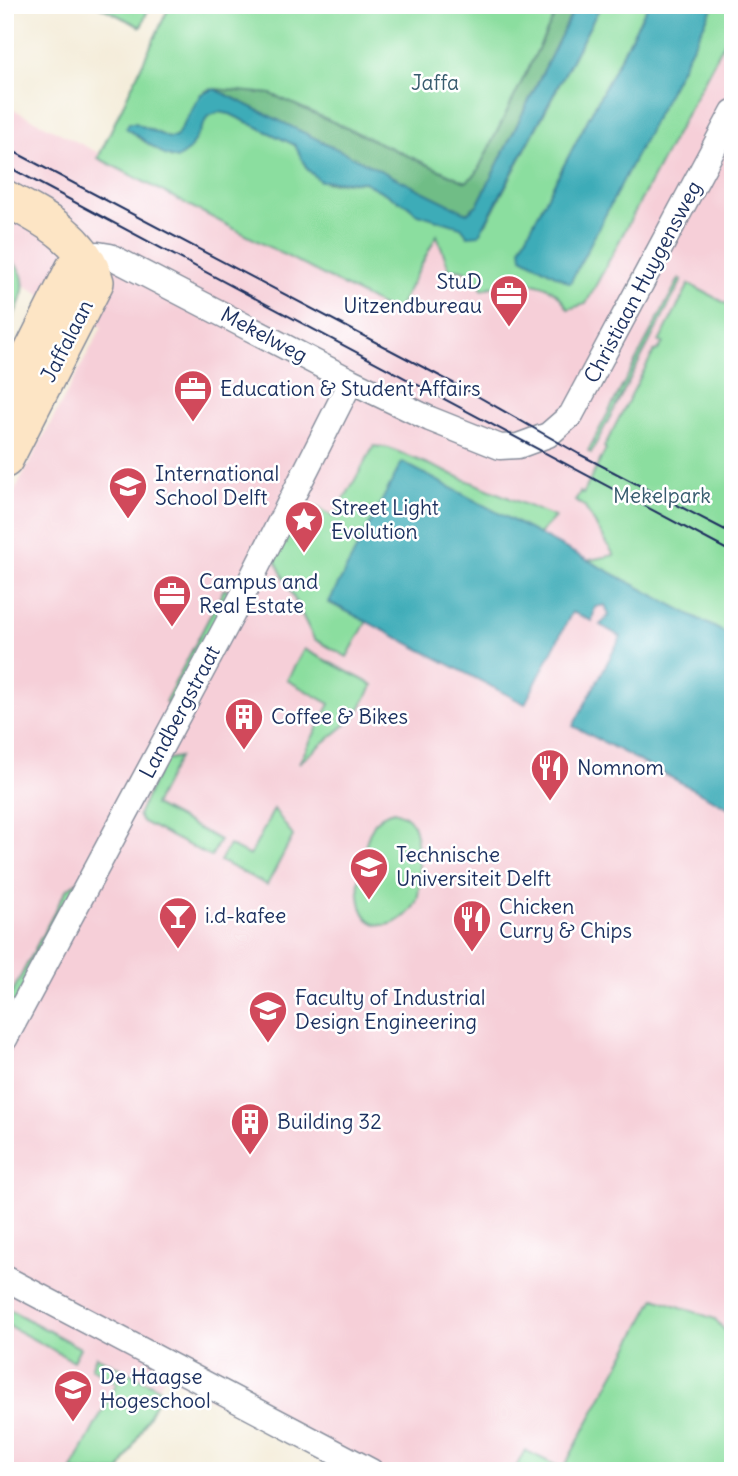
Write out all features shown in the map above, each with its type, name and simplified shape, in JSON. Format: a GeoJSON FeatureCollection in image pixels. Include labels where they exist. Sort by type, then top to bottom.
{"type":"FeatureCollection","features":[{"type":"Feature","properties":{"kind":"street","name":"Christiaan Huygensweg"},"geometry":{"type":"LineString","coordinates":[[539,439],[548,435],[571,415],[589,387],[733,112]]}},
{"type":"Feature","properties":{"kind":"street"},"geometry":{"type":"LineString","coordinates":[[5,198],[53,223],[74,241],[85,258]]}},
{"type":"Feature","properties":{"kind":"street","name":"Mekelweg"},"geometry":{"type":"LineString","coordinates":[[85,258],[98,254],[110,256],[136,267],[351,382],[430,419],[500,447],[518,446],[539,439]]}},
{"type":"Feature","properties":{"kind":"street","name":"Jaffalaan"},"geometry":{"type":"LineString","coordinates":[[5,405],[74,269],[85,258],[95,275],[94,289],[5,460]]}},
{"type":"Feature","properties":{"kind":"street","name":"Landbergstraat"},"geometry":{"type":"LineString","coordinates":[[5,1040],[247,587],[351,382]]}},
{"type":"Feature","properties":{"kind":"street"},"geometry":{"type":"LineString","coordinates":[[5,1278],[371,1471]]}},
{"type":"Feature","properties":{"kind":"shaded area","name":"Technische Universiteit Delft"},"geometry":{"type":"Polygon","coordinates":[[[691,5],[733,5],[733,1471],[349,1471],[165,1375],[116,1471],[5,1471],[5,509],[102,327],[5,275],[5,105],[392,303],[438,211],[691,5]]]}},
{"type":"Feature","properties":{"kind":"green space"},"geometry":{"type":"Polygon","coordinates":[[[97,5],[150,5],[141,27],[97,5]]]}},
{"type":"Feature","properties":{"kind":"green space","name":"Jaffa"},"geometry":{"type":"Polygon","coordinates":[[[170,5],[560,5],[476,174],[466,182],[271,94],[209,89],[201,94],[176,137],[169,138],[135,123],[137,137],[172,158],[189,150],[208,116],[219,112],[230,114],[295,145],[307,169],[327,183],[364,182],[409,206],[415,213],[461,227],[468,236],[486,224],[601,5],[648,5],[521,247],[570,282],[714,5],[733,5],[733,26],[586,304],[568,309],[557,294],[542,285],[525,284],[508,291],[506,282],[482,290],[470,273],[449,269],[437,235],[396,313],[98,158],[170,5]]]}},
{"type":"Feature","properties":{"kind":"green space"},"geometry":{"type":"Polygon","coordinates":[[[560,5],[576,5],[478,204],[466,213],[215,89],[271,94],[466,182],[476,174],[560,5]]]}},
{"type":"Feature","properties":{"kind":"green space"},"geometry":{"type":"Polygon","coordinates":[[[5,255],[21,273],[23,292],[5,335],[5,255]]]}},
{"type":"Feature","properties":{"kind":"green space"},"geometry":{"type":"Polygon","coordinates":[[[679,279],[682,280],[591,453],[588,451],[679,279]]]}},
{"type":"Feature","properties":{"kind":"green space","name":"Mekelpark"},"geometry":{"type":"Polygon","coordinates":[[[689,284],[729,305],[733,316],[733,637],[585,561],[614,555],[584,506],[575,501],[580,492],[583,494],[654,351],[663,343],[659,342],[689,284]]]}},
{"type":"Feature","properties":{"kind":"green space"},"geometry":{"type":"Polygon","coordinates":[[[374,446],[389,448],[555,517],[537,536],[402,463],[329,603],[367,621],[347,657],[314,639],[273,556],[300,498],[334,517],[374,446]]]}},
{"type":"Feature","properties":{"kind":"green space"},"geometry":{"type":"Polygon","coordinates":[[[224,589],[231,592],[171,706],[165,702],[224,589]]]}},
{"type":"Feature","properties":{"kind":"green space"},"geometry":{"type":"Polygon","coordinates":[[[304,649],[373,685],[356,716],[299,763],[330,704],[287,680],[304,649]]]}},
{"type":"Feature","properties":{"kind":"green space"},"geometry":{"type":"Polygon","coordinates":[[[179,757],[154,805],[220,840],[211,857],[141,821],[138,815],[164,760],[179,757]]]}},
{"type":"Feature","properties":{"kind":"green space"},"geometry":{"type":"Polygon","coordinates":[[[274,809],[293,836],[267,885],[220,861],[229,845],[250,856],[274,809]]]}},
{"type":"Feature","properties":{"kind":"green space"},"geometry":{"type":"Polygon","coordinates":[[[394,811],[409,819],[414,829],[418,850],[418,896],[410,911],[402,918],[382,925],[370,921],[363,911],[359,898],[359,882],[368,836],[377,820],[394,811]]]}},
{"type":"Feature","properties":{"kind":"green space"},"geometry":{"type":"Polygon","coordinates":[[[81,879],[5,1022],[5,1006],[66,890],[81,879]]]}},
{"type":"Feature","properties":{"kind":"green space"},"geometry":{"type":"Polygon","coordinates":[[[655,1298],[715,1319],[733,1340],[733,1464],[729,1471],[514,1471],[525,1450],[563,1469],[655,1298]]]}},
{"type":"Feature","properties":{"kind":"green space"},"geometry":{"type":"Polygon","coordinates":[[[5,1307],[80,1348],[73,1361],[5,1324],[5,1307]]]}},
{"type":"Feature","properties":{"kind":"green space"},"geometry":{"type":"Polygon","coordinates":[[[96,1356],[159,1388],[158,1398],[120,1471],[71,1471],[117,1383],[91,1368],[96,1356]]]}},
{"type":"Feature","properties":{"kind":"water"},"geometry":{"type":"Polygon","coordinates":[[[576,5],[601,5],[479,235],[468,236],[461,227],[415,213],[409,206],[364,182],[320,181],[307,169],[295,145],[230,114],[219,112],[208,116],[189,150],[177,159],[165,155],[126,128],[129,123],[135,123],[169,138],[176,137],[201,94],[215,89],[467,213],[478,204],[576,5]]]}},
{"type":"Feature","properties":{"kind":"water"},"geometry":{"type":"Polygon","coordinates":[[[648,5],[714,5],[570,283],[522,257],[521,247],[648,5]]]}},
{"type":"Feature","properties":{"kind":"water"},"geometry":{"type":"Polygon","coordinates":[[[402,462],[733,637],[733,810],[573,726],[621,637],[600,625],[609,615],[605,605],[595,607],[592,621],[572,612],[525,704],[329,602],[402,462]]]}},
{"type":"Feature","properties":{"kind":"tram line"},"geometry":{"type":"LineString","coordinates":[[5,147],[733,534]]}},
{"type":"Feature","properties":{"kind":"tram line"},"geometry":{"type":"LineString","coordinates":[[5,165],[733,553]]}},
{"type":"Feature","properties":{"kind":"place","name":"StuD Uitzendbureau"},"geometry":{"type":"Point","coordinates":[509,328]}},
{"type":"Feature","properties":{"kind":"place","name":"Education & Student Affairs"},"geometry":{"type":"Point","coordinates":[193,423]}},
{"type":"Feature","properties":{"kind":"place","name":"International School Delft"},"geometry":{"type":"Point","coordinates":[128,520]}},
{"type":"Feature","properties":{"kind":"place","name":"Street Light Evolution"},"geometry":{"type":"Point","coordinates":[304,554]}},
{"type":"Feature","properties":{"kind":"place","name":"Campus and Real Estate"},"geometry":{"type":"Point","coordinates":[172,628]}},
{"type":"Feature","properties":{"kind":"place","name":"Coffee & Bikes"},"geometry":{"type":"Point","coordinates":[244,751]}},
{"type":"Feature","properties":{"kind":"place","name":"Nomnom"},"geometry":{"type":"Point","coordinates":[550,802]}},
{"type":"Feature","properties":{"kind":"place","name":"Technische Universiteit Delft"},"geometry":{"type":"Point","coordinates":[369,901]}},
{"type":"Feature","properties":{"kind":"place","name":"i.d-kafee"},"geometry":{"type":"Point","coordinates":[178,950]}},
{"type":"Feature","properties":{"kind":"place","name":"Chicken Curry & Chips"},"geometry":{"type":"Point","coordinates":[472,953]}},
{"type":"Feature","properties":{"kind":"place","name":"Faculty of Industrial Design Engineering"},"geometry":{"type":"Point","coordinates":[268,1044]}},
{"type":"Feature","properties":{"kind":"place","name":"Building 32"},"geometry":{"type":"Point","coordinates":[250,1156]}},
{"type":"Feature","properties":{"kind":"place","name":"De Haagse Hogeschool"},"geometry":{"type":"Point","coordinates":[73,1423]}}]}
